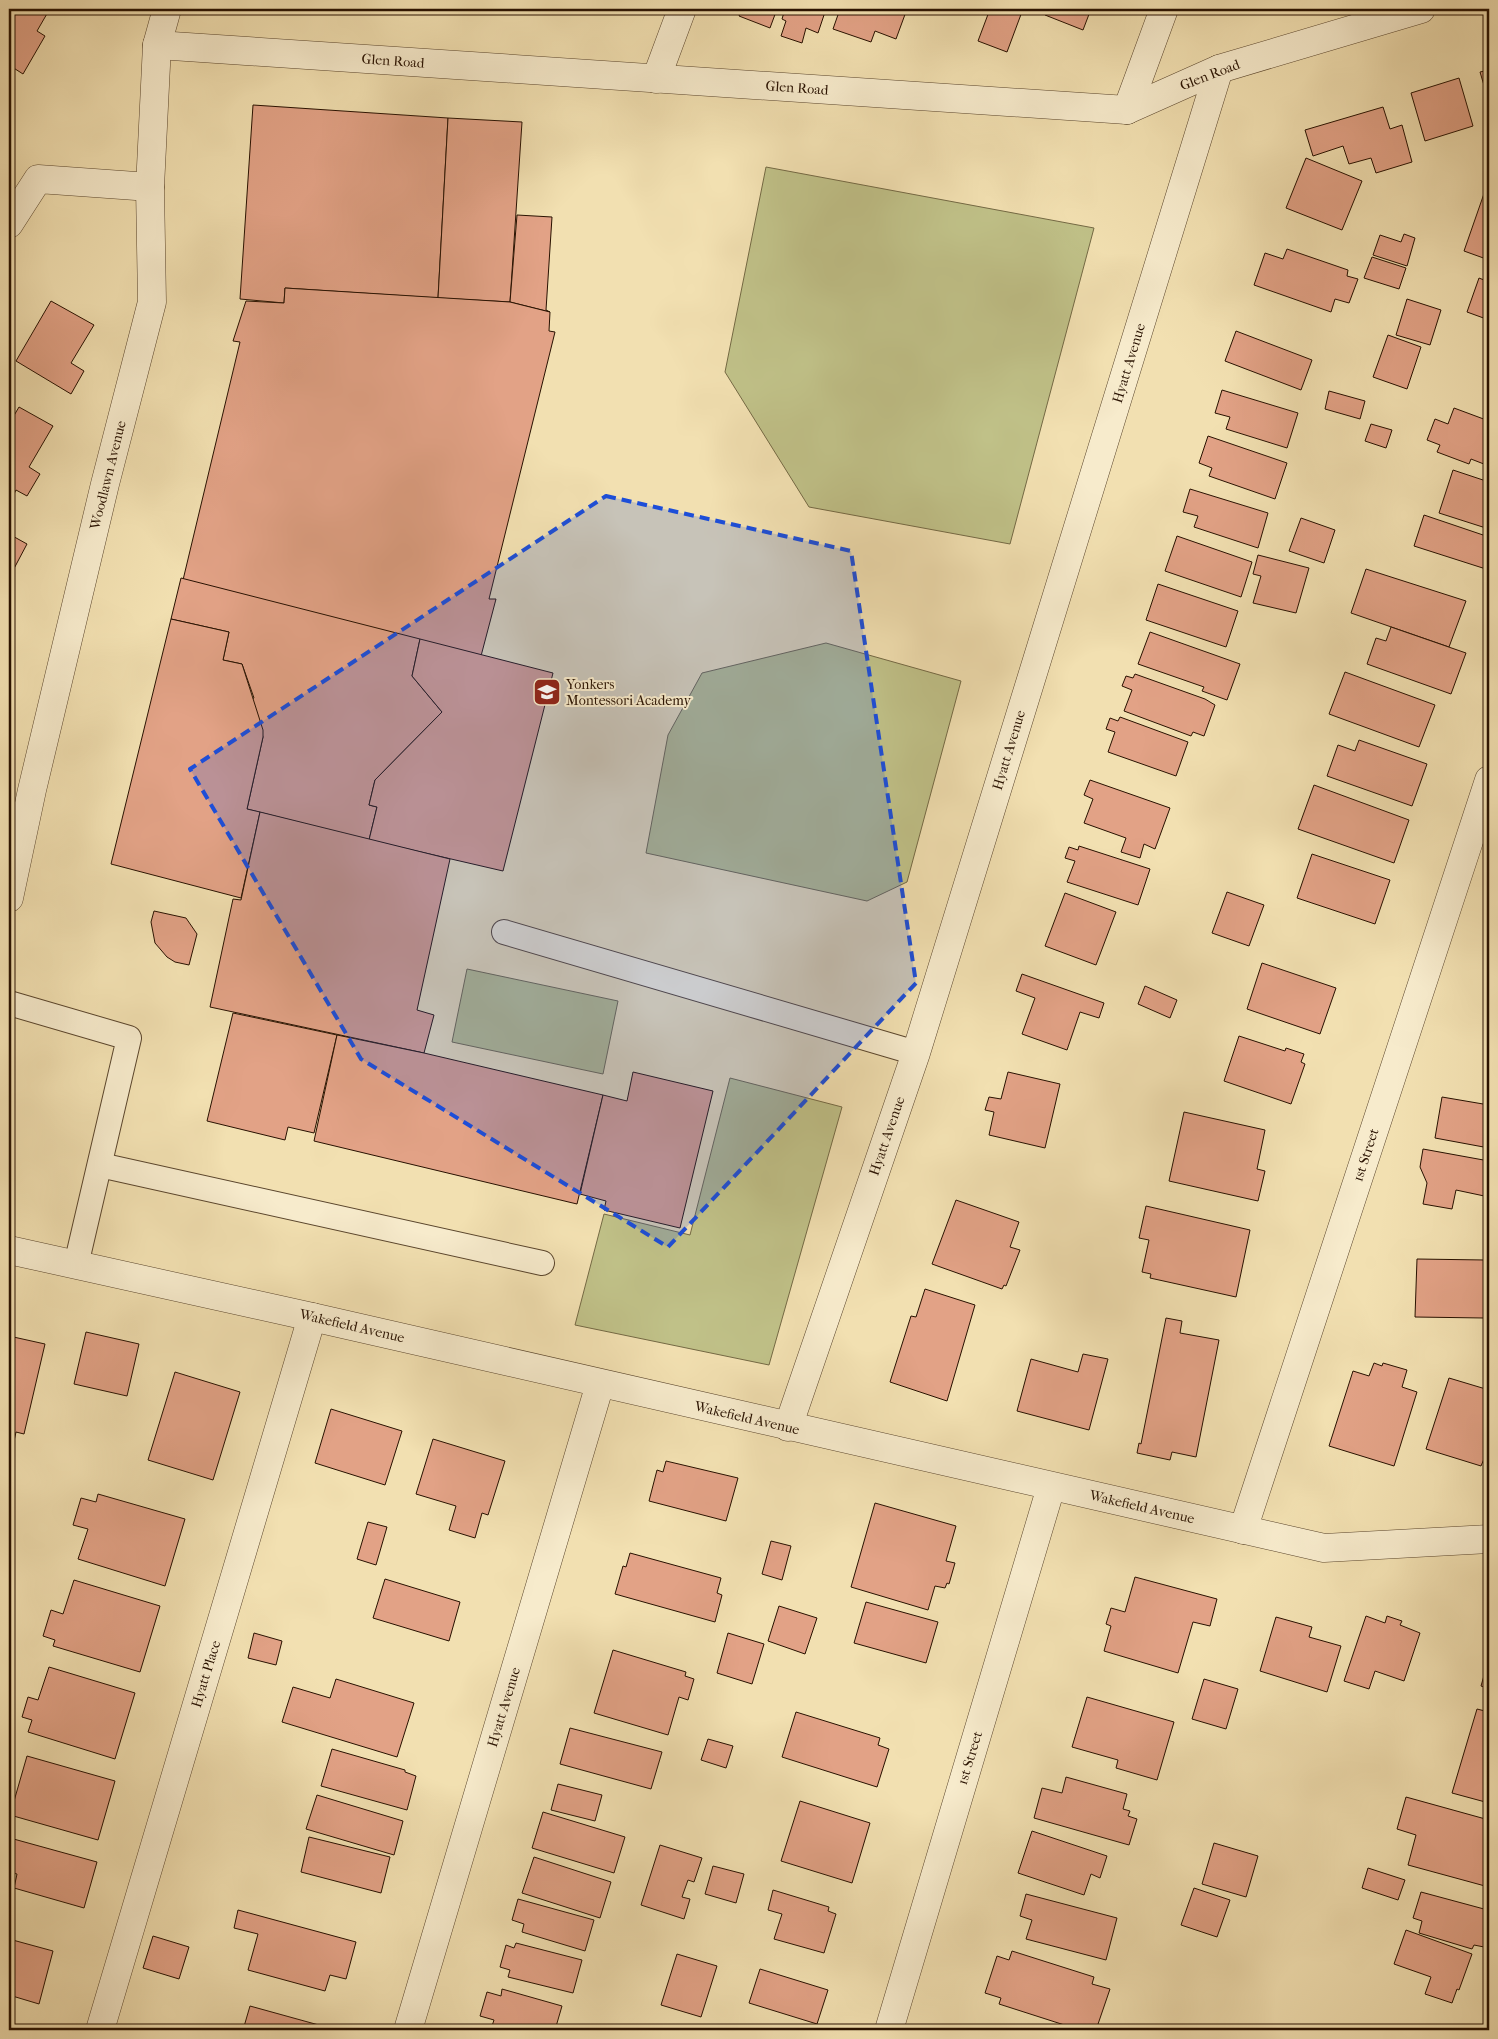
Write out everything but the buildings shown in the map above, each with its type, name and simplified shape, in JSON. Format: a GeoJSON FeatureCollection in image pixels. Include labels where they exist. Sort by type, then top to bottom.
{"type":"FeatureCollection","features":[{"type":"Feature","properties":{"kind":"street","name":"Woodlawn Avenue"},"geometry":{"type":"LineString","coordinates":[[9,898],[32,790],[105,484],[152,302],[150,186],[157,45],[167,9]]}},
{"type":"Feature","properties":{"kind":"street"},"geometry":{"type":"LineString","coordinates":[[656,79],[682,9]]}},
{"type":"Feature","properties":{"kind":"street"},"geometry":{"type":"LineString","coordinates":[[1127,110],[1164,9]]}},
{"type":"Feature","properties":{"kind":"street","name":"Glen Road"},"geometry":{"type":"LineString","coordinates":[[157,45],[1127,110],[1219,69],[1421,9]]}},
{"type":"Feature","properties":{"kind":"street","name":"Hyatt Avenue"},"geometry":{"type":"LineString","coordinates":[[788,1427],[916,1053],[1219,69]]}},
{"type":"Feature","properties":{"kind":"street"},"geometry":{"type":"LineString","coordinates":[[9,224],[38,179],[150,186]]}},
{"type":"Feature","properties":{"kind":"street","name":"1st Street"},"geometry":{"type":"LineString","coordinates":[[1243,1530],[1489,780]]}},
{"type":"Feature","properties":{"kind":"street","name":"Wakefield Avenue"},"geometry":{"type":"LineString","coordinates":[[9,1250],[312,1317],[1324,1548],[1489,1539]]}},
{"type":"Feature","properties":{"kind":"street","name":"Hyatt Place"},"geometry":{"type":"LineString","coordinates":[[100,2030],[312,1317]]}},
{"type":"Feature","properties":{"kind":"street","name":"Hyatt Avenue"},"geometry":{"type":"LineString","coordinates":[[408,2030],[600,1384]]}},
{"type":"Feature","properties":{"kind":"street","name":"1st Street"},"geometry":{"type":"LineString","coordinates":[[889,2030],[1051,1487]]}},
{"type":"Feature","properties":{"kind":"lane"},"geometry":{"type":"LineString","coordinates":[[504,932],[916,1053]]}},
{"type":"Feature","properties":{"kind":"lane"},"geometry":{"type":"LineString","coordinates":[[9,1003],[129,1038],[76,1265]]}},
{"type":"Feature","properties":{"kind":"lane"},"geometry":{"type":"LineString","coordinates":[[100,1166],[542,1263]]}},
{"type":"Feature","properties":{"kind":"highlighted area"},"geometry":{"type":"Polygon","coordinates":[[[606,496],[851,551],[916,983],[668,1247],[361,1059],[190,769],[606,496]]]}},
{"type":"Feature","properties":{"kind":"green space"},"geometry":{"type":"Polygon","coordinates":[[[766,167],[1094,228],[1010,544],[809,507],[725,372],[766,167]]]}},
{"type":"Feature","properties":{"kind":"green space"},"geometry":{"type":"Polygon","coordinates":[[[826,643],[961,681],[907,882],[867,901],[646,853],[668,735],[702,673],[826,643]]]}},
{"type":"Feature","properties":{"kind":"green space"},"geometry":{"type":"Polygon","coordinates":[[[467,969],[618,1001],[603,1074],[452,1042],[467,969]]]}},
{"type":"Feature","properties":{"kind":"green space"},"geometry":{"type":"Polygon","coordinates":[[[730,1078],[842,1107],[769,1365],[575,1325],[604,1214],[690,1235],[730,1078]]]}},
{"type":"Feature","properties":{"kind":"place","name":"Yonkers Montessori Academy"},"geometry":{"type":"Point","coordinates":[547,692]}}]}
